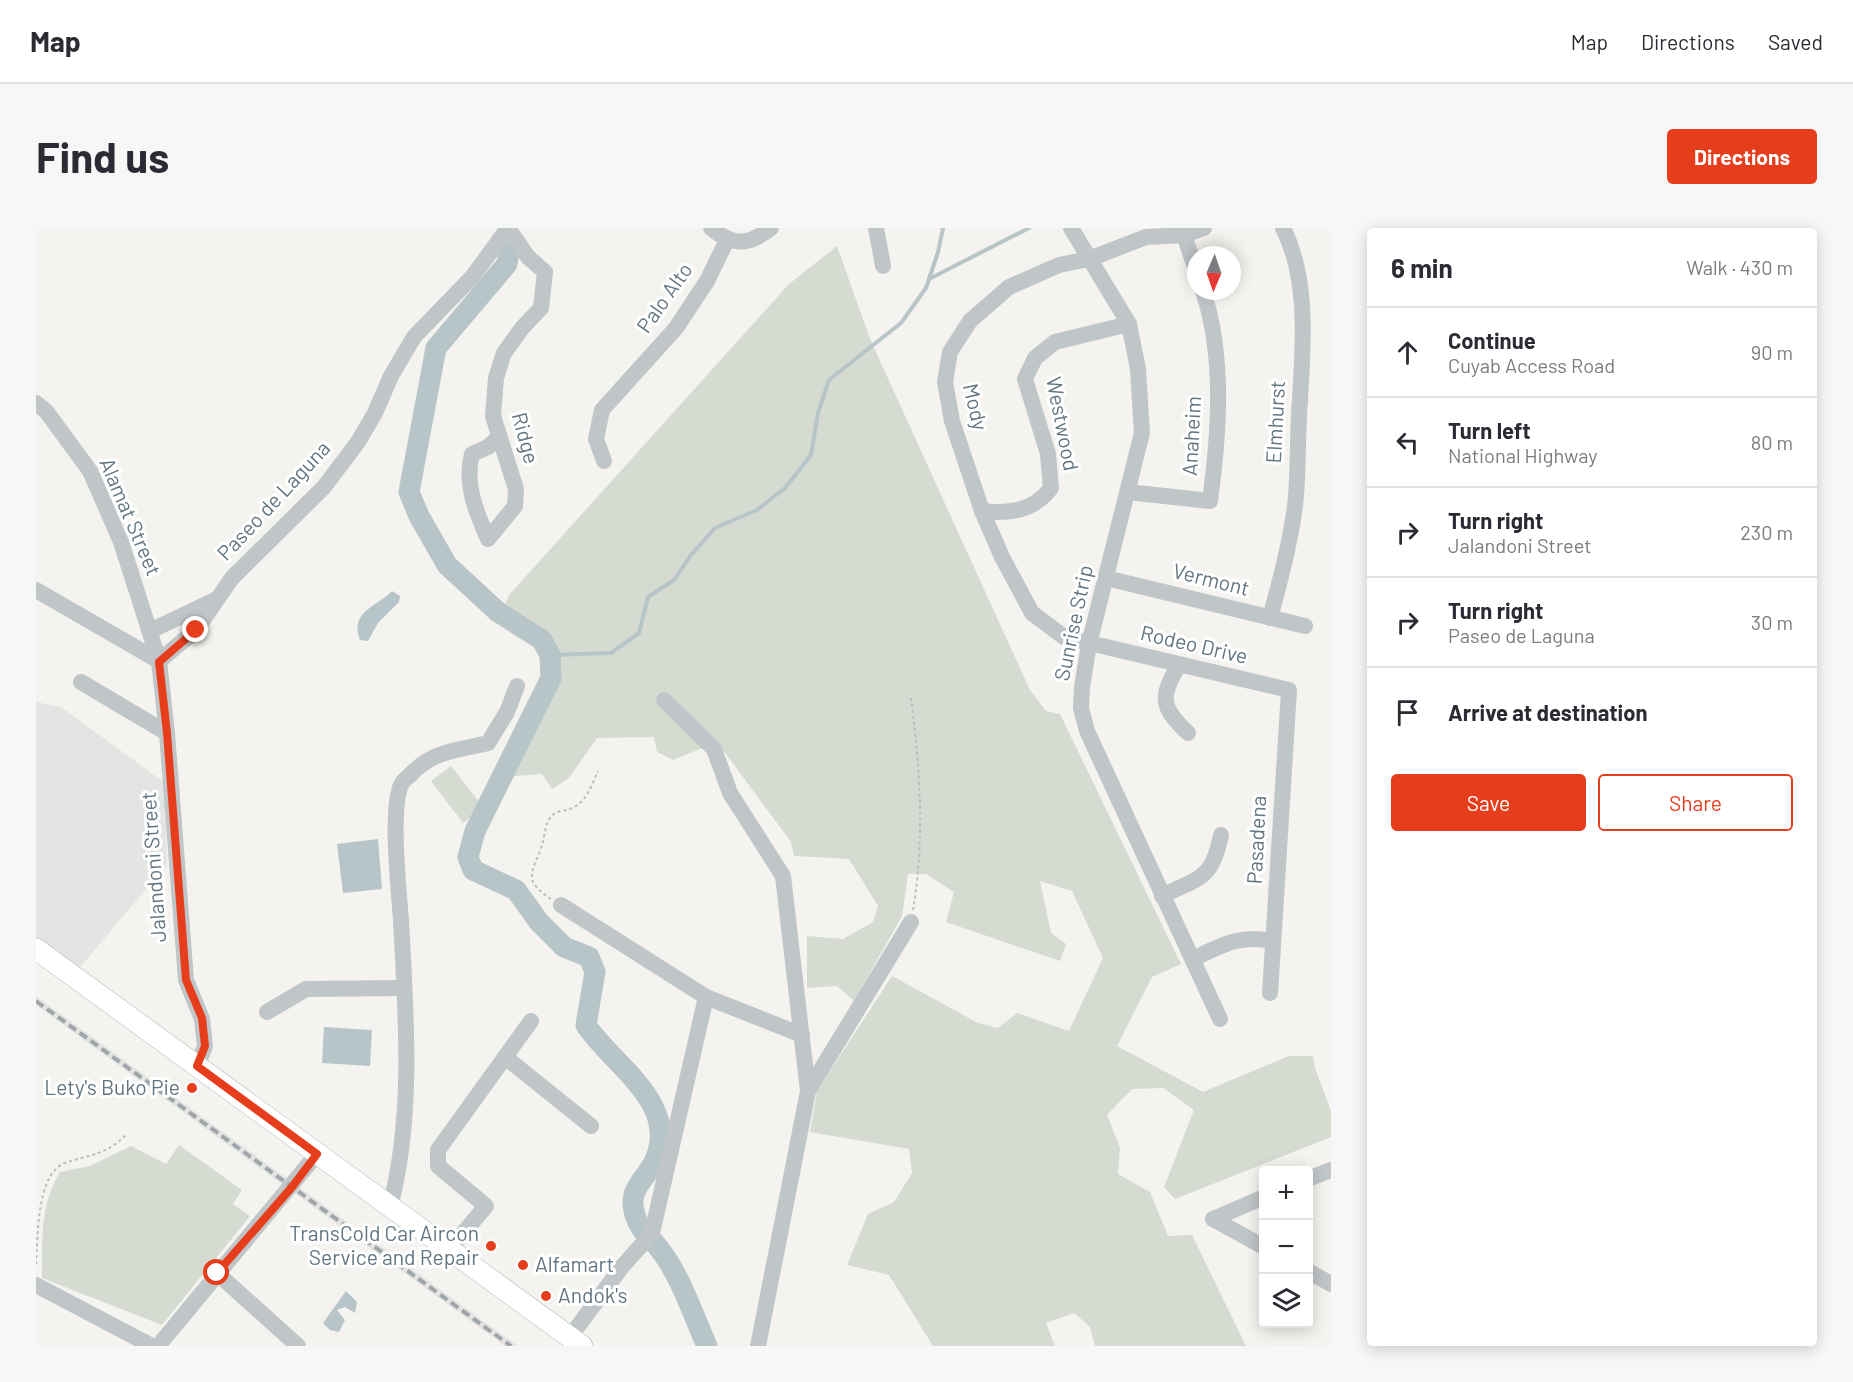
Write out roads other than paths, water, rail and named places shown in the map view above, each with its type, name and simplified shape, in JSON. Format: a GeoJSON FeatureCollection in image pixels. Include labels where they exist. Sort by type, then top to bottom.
{"type":"FeatureCollection","features":[{"type":"Feature","properties":{"kind":"main road"},"geometry":{"type":"LineString","coordinates":[[36,949],[576,1341]]}},
{"type":"Feature","properties":{"kind":"street","name":"Ridge"},"geometry":{"type":"LineString","coordinates":[[499,437],[488,447],[472,454],[468,469],[478,517],[488,539],[515,507],[516,489],[493,416],[496,378],[504,353],[522,328],[541,308],[545,272],[528,257],[508,228]]}},
{"type":"Feature","properties":{"kind":"street","name":"Paseo de Laguna"},"geometry":{"type":"LineString","coordinates":[[159,662],[196,630],[215,600],[254,552],[324,487],[358,442],[375,413],[391,376],[414,337],[473,276],[508,228]]}},
{"type":"Feature","properties":{"kind":"street"},"geometry":{"type":"LineString","coordinates":[[711,228],[726,240],[753,239],[771,228]]}},
{"type":"Feature","properties":{"kind":"street"},"geometry":{"type":"LineString","coordinates":[[726,240],[745,236],[758,228]]}},
{"type":"Feature","properties":{"kind":"street"},"geometry":{"type":"LineString","coordinates":[[876,228],[883,266]]}},
{"type":"Feature","properties":{"kind":"street","name":"Sunrise Strip"},"geometry":{"type":"LineString","coordinates":[[1071,228],[1129,324],[1138,369],[1142,433],[1089,644],[1081,708],[1087,730],[1220,1019]]}},
{"type":"Feature","properties":{"kind":"street","name":"Mody"},"geometry":{"type":"LineString","coordinates":[[1089,644],[1064,637],[1032,613],[1002,557],[982,511],[952,421],[945,382],[950,352],[970,321],[1010,287],[1059,265],[1089,259],[1146,237],[1184,235],[1204,228]]}},
{"type":"Feature","properties":{"kind":"street","name":"Elmhurst"},"geometry":{"type":"LineString","coordinates":[[1270,618],[1286,561],[1295,504],[1303,348],[1300,293],[1290,242],[1283,228]]}},
{"type":"Feature","properties":{"kind":"street"},"geometry":{"type":"LineString","coordinates":[[1184,235],[1188,246]]}},
{"type":"Feature","properties":{"kind":"street","name":"Palo Alto"},"geometry":{"type":"LineString","coordinates":[[604,461],[596,439],[597,422],[602,410],[676,328],[707,281],[726,240]]}},
{"type":"Feature","properties":{"kind":"street","name":"Anaheim"},"geometry":{"type":"LineString","coordinates":[[1128,492],[1210,501],[1219,436],[1216,366],[1205,300]]}},
{"type":"Feature","properties":{"kind":"street","name":"Westwood"},"geometry":{"type":"LineString","coordinates":[[982,511],[1001,513],[1024,508],[1042,500],[1051,488],[1048,454],[1025,379],[1035,358],[1055,342],[1129,324]]}},
{"type":"Feature","properties":{"kind":"street","name":"Alamat Street"},"geometry":{"type":"LineString","coordinates":[[36,403],[46,411],[90,471],[121,542],[159,662]]}},
{"type":"Feature","properties":{"kind":"street","name":"Vermont"},"geometry":{"type":"LineString","coordinates":[[1106,578],[1305,626]]}},
{"type":"Feature","properties":{"kind":"street"},"geometry":{"type":"LineString","coordinates":[[36,590],[159,662]]}},
{"type":"Feature","properties":{"kind":"street","name":"Paseo de Laguna"},"geometry":{"type":"LineString","coordinates":[[150,631],[215,600]]}},
{"type":"Feature","properties":{"kind":"street","name":"Rodeo Drive"},"geometry":{"type":"LineString","coordinates":[[1089,644],[1289,690]]}},
{"type":"Feature","properties":{"kind":"street","name":"Jalandoni Street"},"geometry":{"type":"LineString","coordinates":[[159,662],[167,733],[186,980],[202,1018],[205,1046],[197,1066]]}},
{"type":"Feature","properties":{"kind":"street"},"geometry":{"type":"LineString","coordinates":[[1179,665],[1166,686],[1165,700],[1171,717],[1188,733]]}},
{"type":"Feature","properties":{"kind":"street"},"geometry":{"type":"LineString","coordinates":[[81,682],[167,733]]}},
{"type":"Feature","properties":{"kind":"street"},"geometry":{"type":"LineString","coordinates":[[390,1207],[400,1168],[405,1089],[404,988],[396,821],[401,784],[423,761],[449,750],[488,743],[507,712],[517,686]]}},
{"type":"Feature","properties":{"kind":"street","name":"Pasadena"},"geometry":{"type":"LineString","coordinates":[[1270,993],[1289,690]]}},
{"type":"Feature","properties":{"kind":"street"},"geometry":{"type":"LineString","coordinates":[[664,700],[714,749],[730,793],[783,876],[808,1091],[758,1346]]}},
{"type":"Feature","properties":{"kind":"street"},"geometry":{"type":"LineString","coordinates":[[1162,896],[1205,874],[1216,861],[1221,835]]}},
{"type":"Feature","properties":{"kind":"street"},"geometry":{"type":"LineString","coordinates":[[561,905],[706,997],[802,1035]]}},
{"type":"Feature","properties":{"kind":"street"},"geometry":{"type":"LineString","coordinates":[[808,1091],[911,922]]}},
{"type":"Feature","properties":{"kind":"street"},"geometry":{"type":"LineString","coordinates":[[1192,958],[1230,942],[1253,936],[1274,940]]}},
{"type":"Feature","properties":{"kind":"street"},"geometry":{"type":"LineString","coordinates":[[267,1012],[306,989],[404,988]]}},
{"type":"Feature","properties":{"kind":"street"},"geometry":{"type":"LineString","coordinates":[[576,1341],[621,1268],[649,1237],[706,997]]}},
{"type":"Feature","properties":{"kind":"street"},"geometry":{"type":"LineString","coordinates":[[449,1250],[486,1206],[438,1166],[438,1150],[531,1021]]}},
{"type":"Feature","properties":{"kind":"street"},"geometry":{"type":"LineString","coordinates":[[506,1058],[591,1126]]}},
{"type":"Feature","properties":{"kind":"street"},"geometry":{"type":"LineString","coordinates":[[158,1346],[317,1154]]}},
{"type":"Feature","properties":{"kind":"street"},"geometry":{"type":"LineString","coordinates":[[1259,1199],[1213,1219],[1259,1245]]}},
{"type":"Feature","properties":{"kind":"street"},"geometry":{"type":"LineString","coordinates":[[217,1273],[298,1346]]}},
{"type":"Feature","properties":{"kind":"street"},"geometry":{"type":"LineString","coordinates":[[1313,1274],[1331,1284]]}},
{"type":"Feature","properties":{"kind":"street"},"geometry":{"type":"LineString","coordinates":[[36,1285],[152,1346]]}},
{"type":"Feature","properties":{"kind":"waterway"},"geometry":{"type":"LineString","coordinates":[[550,655],[611,653],[639,633],[648,597],[674,580],[691,555],[715,528],[757,510],[785,488],[811,455],[818,413],[829,380],[901,323],[926,288],[943,228]]}},
{"type":"Feature","properties":{"kind":"waterway"},"geometry":{"type":"LineString","coordinates":[[929,279],[1029,228]]}},
{"type":"Feature","properties":{"kind":"waterway"},"geometry":{"type":"LineString","coordinates":[[510,246],[507,264],[436,348],[409,492],[419,516],[447,565],[498,612],[542,640],[550,655],[551,678],[475,831],[468,857],[473,870],[516,890],[539,922],[564,947],[589,957],[595,972],[586,1025],[640,1087],[652,1104],[659,1122],[660,1141],[654,1162],[638,1186],[633,1199],[635,1215],[640,1226],[661,1251],[675,1273],[707,1346]]}},
{"type":"Feature","properties":{"kind":"railway"},"geometry":{"type":"LineString","coordinates":[[36,1001],[511,1346]]}},
{"type":"Feature","properties":{"kind":"place","name":"Lety's Buko Pie"},"geometry":{"type":"Point","coordinates":[192,1088]}},
{"type":"Feature","properties":{"kind":"place","name":"TransCold Car Aircon Service and Repair"},"geometry":{"type":"Point","coordinates":[491,1246]}},
{"type":"Feature","properties":{"kind":"place","name":"Alfamart"},"geometry":{"type":"Point","coordinates":[523,1265]}},
{"type":"Feature","properties":{"kind":"place","name":"Andok's"},"geometry":{"type":"Point","coordinates":[546,1296]}}]}
